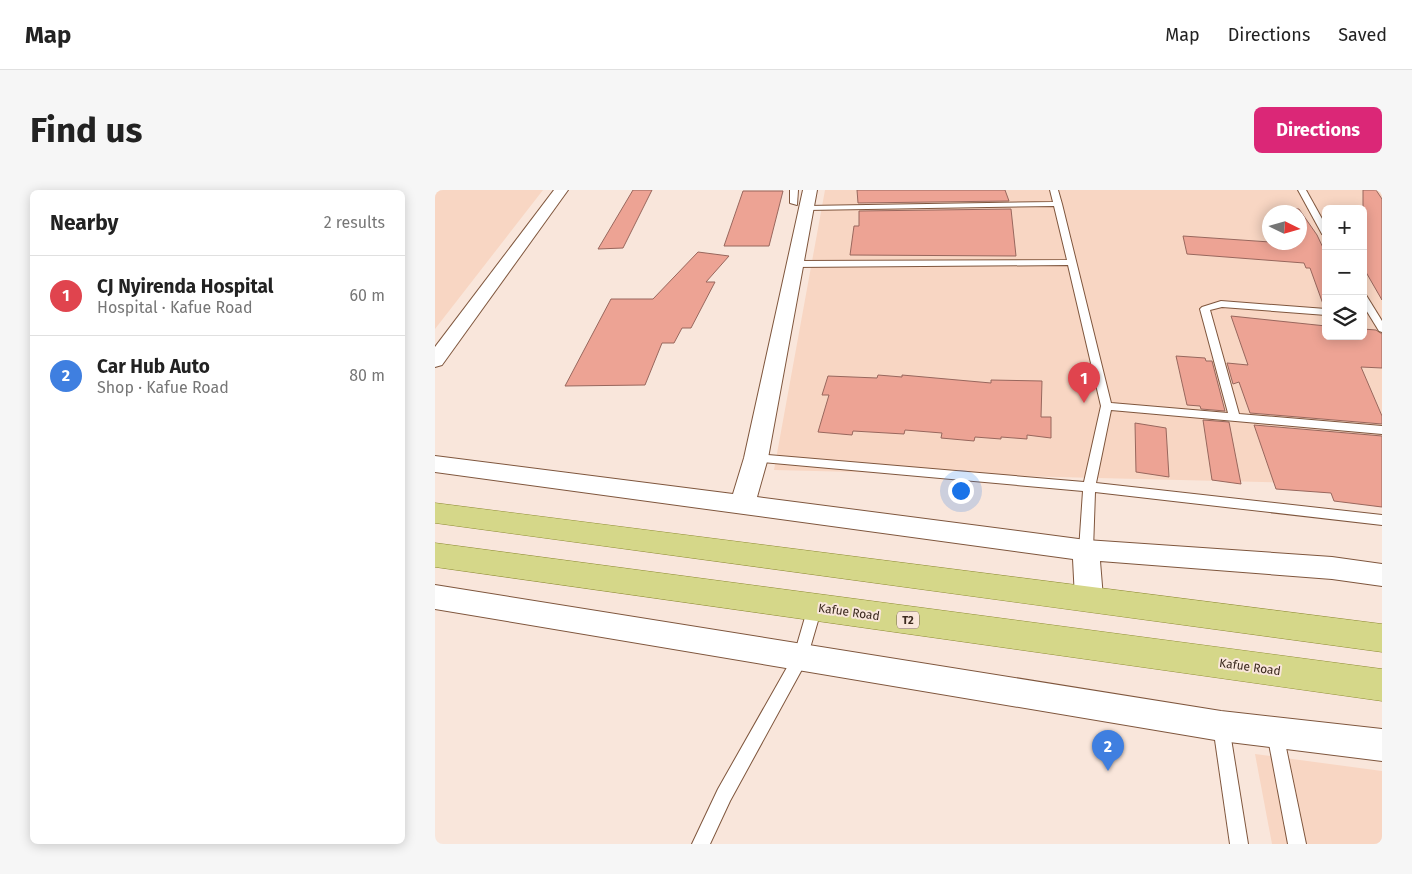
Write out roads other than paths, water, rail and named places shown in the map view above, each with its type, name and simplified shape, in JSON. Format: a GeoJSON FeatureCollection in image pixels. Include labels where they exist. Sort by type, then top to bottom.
{"type":"FeatureCollection","features":[{"type":"Feature","properties":{"kind":"main road"},"geometry":{"type":"LineString","coordinates":[[435,513],[1382,638]]}},
{"type":"Feature","properties":{"kind":"main road","name":"Kafue Road"},"geometry":{"type":"LineString","coordinates":[[435,555],[1382,685]]}},
{"type":"Feature","properties":{"kind":"street"},"geometry":{"type":"LineString","coordinates":[[435,361],[561,190]]}},
{"type":"Feature","properties":{"kind":"street"},"geometry":{"type":"LineString","coordinates":[[743,503],[756,458],[795,264],[803,200]]}},
{"type":"Feature","properties":{"kind":"street"},"geometry":{"type":"LineString","coordinates":[[435,464],[743,503],[1086,550],[1332,568],[1382,575]]}},
{"type":"Feature","properties":{"kind":"street"},"geometry":{"type":"LineString","coordinates":[[1086,550],[1089,598]]}},
{"type":"Feature","properties":{"kind":"street"},"geometry":{"type":"LineString","coordinates":[[435,597],[1221,726],[1382,745]]}},
{"type":"Feature","properties":{"kind":"lane"},"geometry":{"type":"LineString","coordinates":[[794,190],[803,200],[1058,204]]}},
{"type":"Feature","properties":{"kind":"lane"},"geometry":{"type":"LineString","coordinates":[[1054,190],[1106,406],[1089,487],[1086,550]]}},
{"type":"Feature","properties":{"kind":"lane"},"geometry":{"type":"LineString","coordinates":[[1302,190],[1322,227]]}},
{"type":"Feature","properties":{"kind":"lane"},"geometry":{"type":"LineString","coordinates":[[795,264],[1070,262]]}},
{"type":"Feature","properties":{"kind":"lane"},"geometry":{"type":"LineString","coordinates":[[1367,303],[1378,316],[1382,329]]}},
{"type":"Feature","properties":{"kind":"lane"},"geometry":{"type":"LineString","coordinates":[[1235,417],[1205,309],[1221,304],[1322,312]]}},
{"type":"Feature","properties":{"kind":"lane"},"geometry":{"type":"LineString","coordinates":[[1106,406],[1382,430]]}},
{"type":"Feature","properties":{"kind":"lane"},"geometry":{"type":"LineString","coordinates":[[756,458],[1089,487],[1382,520]]}},
{"type":"Feature","properties":{"kind":"lane"},"geometry":{"type":"LineString","coordinates":[[701,844],[724,795],[801,657],[815,607]]}},
{"type":"Feature","properties":{"kind":"lane"},"geometry":{"type":"LineString","coordinates":[[1221,726],[1239,844]]}},
{"type":"Feature","properties":{"kind":"lane"},"geometry":{"type":"LineString","coordinates":[[1275,733],[1297,844]]}},
{"type":"Feature","properties":{"kind":"place","name":"CJ Nyirenda Hospital"},"geometry":{"type":"Point","coordinates":[1084,403]}},
{"type":"Feature","properties":{"kind":"place","name":"Car Hub Auto"},"geometry":{"type":"Point","coordinates":[1108,771]}}]}
